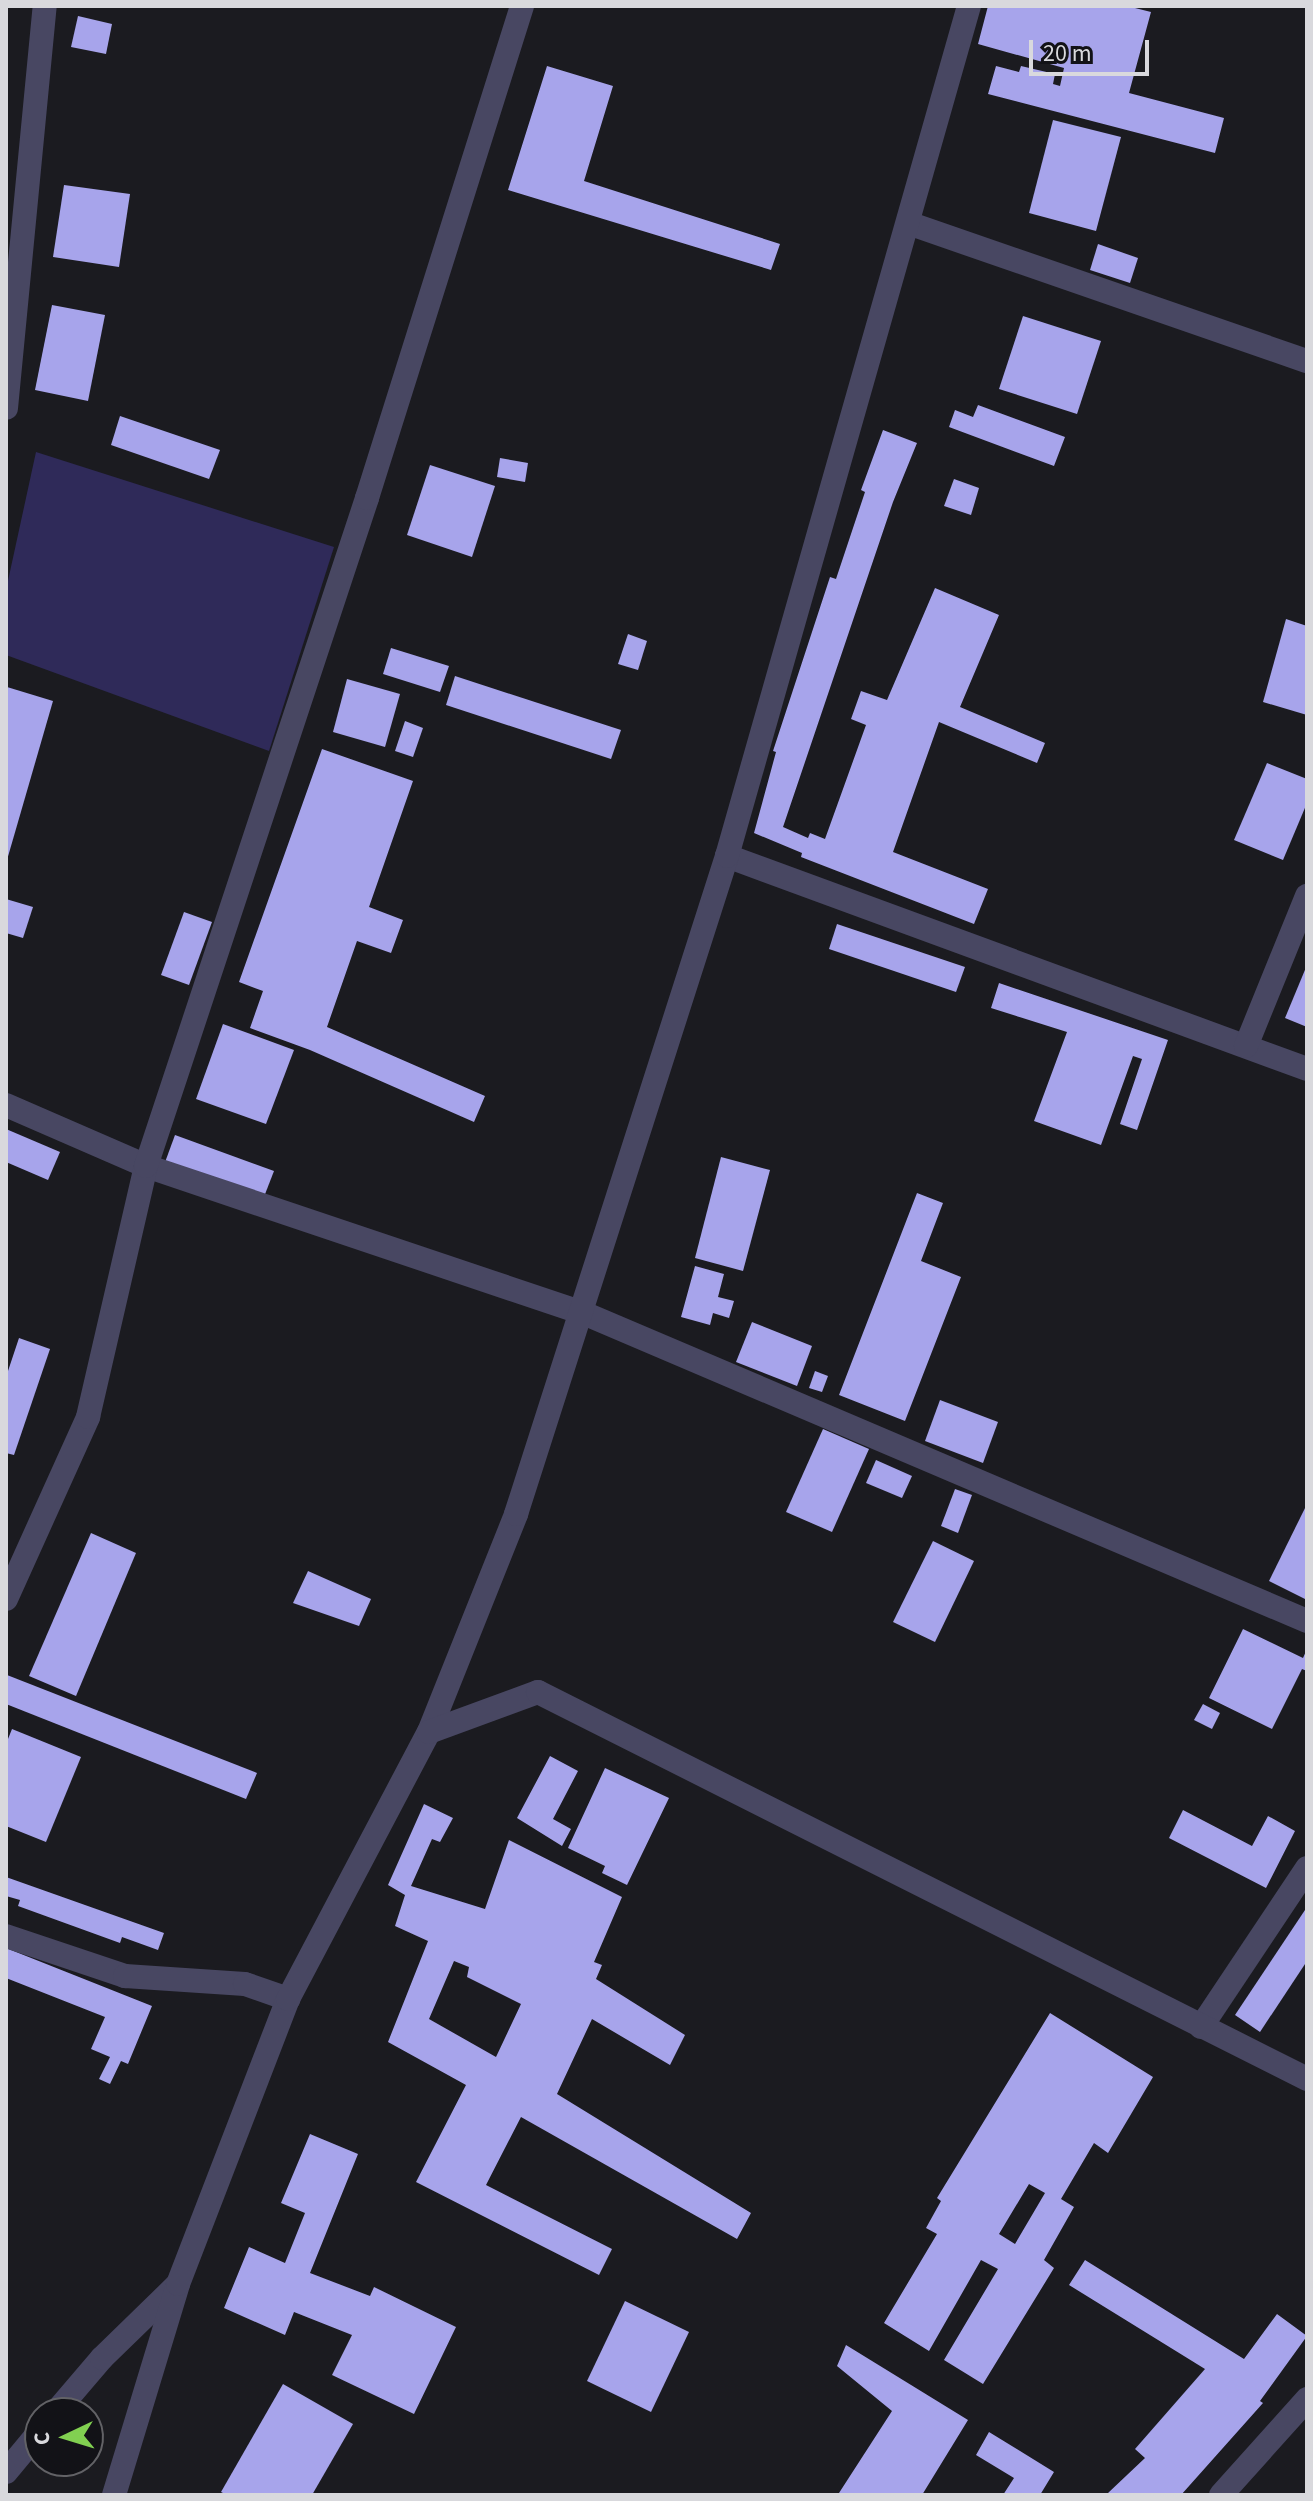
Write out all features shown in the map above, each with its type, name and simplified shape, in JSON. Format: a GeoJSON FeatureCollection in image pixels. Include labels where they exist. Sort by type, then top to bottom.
{"type":"FeatureCollection","features":[{"type":"Feature","properties":{"kind":"street"},"geometry":{"type":"LineString","coordinates":[[6,408],[45,6]]}},
{"type":"Feature","properties":{"kind":"street"},"geometry":{"type":"LineString","coordinates":[[6,1599],[88,1417],[146,1166],[367,498],[522,6]]}},
{"type":"Feature","properties":{"kind":"street"},"geometry":{"type":"LineString","coordinates":[[114,2495],[178,2284],[288,1999],[429,1732],[516,1514],[727,856],[969,6]]}},
{"type":"Feature","properties":{"kind":"street"},"geometry":{"type":"LineString","coordinates":[[908,223],[1307,361]]}},
{"type":"Feature","properties":{"kind":"street"},"geometry":{"type":"LineString","coordinates":[[727,856],[1307,1069]]}},
{"type":"Feature","properties":{"kind":"street"},"geometry":{"type":"LineString","coordinates":[[1246,1046],[1307,896]]}},
{"type":"Feature","properties":{"kind":"street"},"geometry":{"type":"LineString","coordinates":[[6,1105],[146,1166],[581,1312],[1307,1621]]}},
{"type":"Feature","properties":{"kind":"street"},"geometry":{"type":"LineString","coordinates":[[429,1732],[538,1692],[1307,2079]]}},
{"type":"Feature","properties":{"kind":"street"},"geometry":{"type":"LineString","coordinates":[[1201,2027],[1307,1868]]}},
{"type":"Feature","properties":{"kind":"street"},"geometry":{"type":"LineString","coordinates":[[6,1936],[125,1976],[245,1984],[288,1999]]}},
{"type":"Feature","properties":{"kind":"street"},"geometry":{"type":"LineString","coordinates":[[69,2397],[102,2358],[178,2284]]}},
{"type":"Feature","properties":{"kind":"street"},"geometry":{"type":"LineString","coordinates":[[1221,2495],[1307,2399]]}},
{"type":"Feature","properties":{"kind":"street"},"geometry":{"type":"LineString","coordinates":[[6,2472],[24,2450]]}},
{"type":"Feature","properties":{"kind":"shaded area"},"geometry":{"type":"Polygon","coordinates":[[[36,452],[334,547],[269,751],[6,655],[6,590],[36,452]]]}},
{"type":"Feature","properties":{"kind":"building"},"geometry":{"type":"Polygon","coordinates":[[[988,6],[1127,6],[1151,12],[1129,93],[1224,118],[1215,153],[988,94],[996,66],[1019,72],[1021,66],[1055,74],[1053,84],[1060,86],[1064,68],[978,44],[988,6]]]}},
{"type":"Feature","properties":{"kind":"building"},"geometry":{"type":"Polygon","coordinates":[[[78,16],[112,24],[106,54],[71,47],[78,16]]]}},
{"type":"Feature","properties":{"kind":"building"},"geometry":{"type":"Polygon","coordinates":[[[547,66],[613,86],[584,181],[780,244],[771,270],[508,190],[547,66]]]}},
{"type":"Feature","properties":{"kind":"building"},"geometry":{"type":"Polygon","coordinates":[[[1053,120],[1121,137],[1096,231],[1029,213],[1053,120]]]}},
{"type":"Feature","properties":{"kind":"building"},"geometry":{"type":"Polygon","coordinates":[[[64,185],[130,194],[119,267],[53,257],[64,185]]]}},
{"type":"Feature","properties":{"kind":"building"},"geometry":{"type":"Polygon","coordinates":[[[1098,244],[1138,258],[1130,283],[1090,270],[1098,244]]]}},
{"type":"Feature","properties":{"kind":"building"},"geometry":{"type":"Polygon","coordinates":[[[52,305],[105,315],[88,401],[35,390],[52,305]]]}},
{"type":"Feature","properties":{"kind":"building"},"geometry":{"type":"Polygon","coordinates":[[[1023,316],[1101,341],[1077,414],[999,389],[1023,316]]]}},
{"type":"Feature","properties":{"kind":"building"},"geometry":{"type":"Polygon","coordinates":[[[978,405],[1065,437],[1054,466],[949,427],[955,410],[973,417],[978,405]]]}},
{"type":"Feature","properties":{"kind":"building"},"geometry":{"type":"Polygon","coordinates":[[[120,416],[220,450],[209,479],[111,445],[120,416]]]}},
{"type":"Feature","properties":{"kind":"building"},"geometry":{"type":"Polygon","coordinates":[[[883,430],[917,443],[893,502],[783,827],[808,838],[810,833],[825,839],[866,725],[851,719],[861,691],[887,700],[935,588],[999,615],[960,707],[1045,743],[1037,763],[939,722],[893,852],[988,889],[974,924],[801,857],[802,853],[754,833],[776,752],[773,751],[830,577],[836,579],[865,492],[861,490],[883,430]]]}},
{"type":"Feature","properties":{"kind":"building"},"geometry":{"type":"Polygon","coordinates":[[[500,458],[528,463],[525,482],[497,477],[500,458]]]}},
{"type":"Feature","properties":{"kind":"building"},"geometry":{"type":"Polygon","coordinates":[[[430,465],[495,486],[472,557],[407,535],[430,465]]]}},
{"type":"Feature","properties":{"kind":"building"},"geometry":{"type":"Polygon","coordinates":[[[954,479],[979,488],[971,515],[944,506],[954,479]]]}},
{"type":"Feature","properties":{"kind":"building"},"geometry":{"type":"Polygon","coordinates":[[[1286,619],[1307,626],[1307,715],[1263,702],[1286,619]]]}},
{"type":"Feature","properties":{"kind":"building"},"geometry":{"type":"Polygon","coordinates":[[[628,634],[647,641],[638,670],[618,664],[628,634]]]}},
{"type":"Feature","properties":{"kind":"building"},"geometry":{"type":"Polygon","coordinates":[[[391,648],[449,666],[440,692],[383,674],[391,648]]]}},
{"type":"Feature","properties":{"kind":"building"},"geometry":{"type":"Polygon","coordinates":[[[455,676],[621,730],[611,759],[446,705],[455,676]]]}},
{"type":"Feature","properties":{"kind":"building"},"geometry":{"type":"Polygon","coordinates":[[[347,679],[400,694],[385,747],[333,732],[347,679]]]}},
{"type":"Feature","properties":{"kind":"building"},"geometry":{"type":"Polygon","coordinates":[[[7,687],[53,701],[6,860],[7,687]]]}},
{"type":"Feature","properties":{"kind":"building"},"geometry":{"type":"Polygon","coordinates":[[[405,721],[423,728],[413,757],[395,751],[405,721]]]}},
{"type":"Feature","properties":{"kind":"building"},"geometry":{"type":"Polygon","coordinates":[[[322,749],[413,781],[369,907],[403,920],[391,953],[357,941],[327,1027],[485,1096],[474,1122],[310,1050],[250,1028],[263,991],[239,982],[322,749]]]}},
{"type":"Feature","properties":{"kind":"building"},"geometry":{"type":"Polygon","coordinates":[[[1267,763],[1307,779],[1307,803],[1283,860],[1234,840],[1267,763]]]}},
{"type":"Feature","properties":{"kind":"building"},"geometry":{"type":"Polygon","coordinates":[[[6,899],[33,907],[23,938],[6,933],[6,899]]]}},
{"type":"Feature","properties":{"kind":"building"},"geometry":{"type":"Polygon","coordinates":[[[184,912],[212,922],[189,985],[161,975],[184,912]]]}},
{"type":"Feature","properties":{"kind":"building"},"geometry":{"type":"Polygon","coordinates":[[[837,924],[965,967],[956,992],[829,949],[837,924]]]}},
{"type":"Feature","properties":{"kind":"building"},"geometry":{"type":"Polygon","coordinates":[[[1307,965],[1307,1027],[1285,1018],[1307,965]]]}},
{"type":"Feature","properties":{"kind":"building"},"geometry":{"type":"Polygon","coordinates":[[[999,983],[1168,1040],[1137,1130],[1120,1124],[1142,1059],[1133,1056],[1101,1145],[1034,1121],[1067,1032],[991,1008],[999,983]]]}},
{"type":"Feature","properties":{"kind":"building"},"geometry":{"type":"Polygon","coordinates":[[[223,1024],[294,1050],[266,1124],[196,1099],[223,1024]]]}},
{"type":"Feature","properties":{"kind":"building"},"geometry":{"type":"Polygon","coordinates":[[[6,1129],[60,1152],[48,1180],[6,1162],[6,1129]]]}},
{"type":"Feature","properties":{"kind":"building"},"geometry":{"type":"Polygon","coordinates":[[[175,1135],[274,1171],[262,1202],[164,1165],[175,1135]]]}},
{"type":"Feature","properties":{"kind":"building"},"geometry":{"type":"Polygon","coordinates":[[[721,1157],[770,1170],[743,1271],[695,1258],[721,1157]]]}},
{"type":"Feature","properties":{"kind":"building"},"geometry":{"type":"Polygon","coordinates":[[[917,1193],[943,1203],[921,1261],[961,1277],[905,1421],[839,1395],[917,1193]]]}},
{"type":"Feature","properties":{"kind":"building"},"geometry":{"type":"Polygon","coordinates":[[[695,1266],[724,1274],[718,1297],[734,1301],[729,1318],[713,1313],[710,1325],[681,1317],[695,1266]]]}},
{"type":"Feature","properties":{"kind":"building"},"geometry":{"type":"Polygon","coordinates":[[[752,1322],[812,1346],[797,1386],[736,1362],[752,1322]]]}},
{"type":"Feature","properties":{"kind":"building"},"geometry":{"type":"Polygon","coordinates":[[[19,1338],[50,1349],[14,1455],[6,1453],[6,1377],[19,1338]]]}},
{"type":"Feature","properties":{"kind":"building"},"geometry":{"type":"Polygon","coordinates":[[[815,1371],[828,1376],[822,1392],[809,1388],[815,1371]]]}},
{"type":"Feature","properties":{"kind":"building"},"geometry":{"type":"Polygon","coordinates":[[[940,1400],[998,1422],[983,1463],[925,1441],[940,1400]]]}},
{"type":"Feature","properties":{"kind":"building"},"geometry":{"type":"Polygon","coordinates":[[[823,1429],[869,1449],[832,1532],[786,1512],[823,1429]]]}},
{"type":"Feature","properties":{"kind":"building"},"geometry":{"type":"Polygon","coordinates":[[[876,1460],[912,1476],[902,1498],[866,1483],[876,1460]]]}},
{"type":"Feature","properties":{"kind":"building"},"geometry":{"type":"Polygon","coordinates":[[[955,1489],[972,1495],[958,1533],[941,1526],[955,1489]]]}},
{"type":"Feature","properties":{"kind":"building"},"geometry":{"type":"Polygon","coordinates":[[[1307,1504],[1307,1600],[1269,1581],[1307,1504]]]}},
{"type":"Feature","properties":{"kind":"building"},"geometry":{"type":"Polygon","coordinates":[[[91,1533],[136,1553],[76,1696],[29,1676],[91,1533]]]}},
{"type":"Feature","properties":{"kind":"building"},"geometry":{"type":"Polygon","coordinates":[[[933,1541],[974,1561],[935,1642],[893,1622],[933,1541]]]}},
{"type":"Feature","properties":{"kind":"building"},"geometry":{"type":"Polygon","coordinates":[[[308,1571],[371,1599],[359,1626],[293,1603],[308,1571]]]}},
{"type":"Feature","properties":{"kind":"building"},"geometry":{"type":"Polygon","coordinates":[[[1243,1629],[1303,1658],[1307,1649],[1307,1671],[1302,1669],[1272,1729],[1209,1698],[1243,1629]]]}},
{"type":"Feature","properties":{"kind":"building"},"geometry":{"type":"Polygon","coordinates":[[[7,1675],[257,1773],[246,1799],[6,1704],[7,1675]]]}},
{"type":"Feature","properties":{"kind":"building"},"geometry":{"type":"Polygon","coordinates":[[[1203,1704],[1220,1713],[1212,1729],[1194,1720],[1203,1704]]]}},
{"type":"Feature","properties":{"kind":"building"},"geometry":{"type":"Polygon","coordinates":[[[12,1729],[81,1757],[46,1842],[6,1826],[6,1744],[12,1729]]]}},
{"type":"Feature","properties":{"kind":"building"},"geometry":{"type":"Polygon","coordinates":[[[550,1756],[578,1771],[553,1819],[571,1829],[562,1846],[517,1818],[550,1756]]]}},
{"type":"Feature","properties":{"kind":"building"},"geometry":{"type":"Polygon","coordinates":[[[605,1768],[669,1798],[627,1885],[602,1873],[605,1866],[568,1848],[605,1768]]]}},
{"type":"Feature","properties":{"kind":"building"},"geometry":{"type":"Polygon","coordinates":[[[424,1804],[453,1818],[440,1842],[432,1839],[411,1886],[485,1909],[509,1840],[622,1897],[594,1962],[602,1965],[596,1979],[685,2035],[670,2065],[592,2019],[557,2094],[751,2213],[737,2239],[521,2117],[486,2185],[612,2249],[599,2275],[416,2182],[466,2085],[388,2042],[428,1941],[395,1926],[405,1895],[388,1885],[424,1804]],[[454,1961],[429,2019],[496,2057],[521,2004],[467,1977],[469,1967],[454,1961]]]}},
{"type":"Feature","properties":{"kind":"building"},"geometry":{"type":"Polygon","coordinates":[[[1183,1810],[1252,1846],[1268,1816],[1295,1831],[1266,1888],[1169,1838],[1183,1810]]]}},
{"type":"Feature","properties":{"kind":"building"},"geometry":{"type":"Polygon","coordinates":[[[6,1877],[164,1933],[158,1950],[122,1937],[120,1943],[18,1906],[20,1900],[6,1896],[6,1877]]]}},
{"type":"Feature","properties":{"kind":"building"},"geometry":{"type":"Polygon","coordinates":[[[1307,1907],[1307,1961],[1260,2032],[1235,2015],[1307,1907]]]}},
{"type":"Feature","properties":{"kind":"building"},"geometry":{"type":"Polygon","coordinates":[[[6,1948],[152,2006],[128,2064],[121,2061],[110,2084],[99,2079],[110,2057],[91,2049],[105,2017],[6,1978],[6,1948]]]}},
{"type":"Feature","properties":{"kind":"building"},"geometry":{"type":"Polygon","coordinates":[[[1050,2013],[1153,2077],[1108,2153],[1094,2143],[1061,2199],[1074,2207],[1044,2260],[1054,2268],[983,2384],[944,2360],[998,2269],[981,2260],[929,2351],[884,2323],[937,2234],[926,2228],[941,2201],[937,2198],[1050,2013]],[[1029,2184],[999,2234],[1015,2244],[1045,2193],[1029,2184]]]}},
{"type":"Feature","properties":{"kind":"building"},"geometry":{"type":"Polygon","coordinates":[[[310,2134],[358,2154],[310,2273],[370,2296],[374,2287],[456,2327],[414,2414],[332,2375],[352,2335],[294,2312],[285,2335],[224,2308],[249,2247],[285,2263],[305,2213],[281,2203],[310,2134]]]}},
{"type":"Feature","properties":{"kind":"building"},"geometry":{"type":"Polygon","coordinates":[[[1085,2260],[1244,2359],[1277,2314],[1307,2336],[1260,2401],[1263,2403],[1181,2495],[1108,2493],[1145,2458],[1135,2449],[1205,2369],[1069,2285],[1085,2260]]]}},
{"type":"Feature","properties":{"kind":"building"},"geometry":{"type":"Polygon","coordinates":[[[625,2301],[689,2332],[651,2412],[587,2381],[625,2301]]]}},
{"type":"Feature","properties":{"kind":"building"},"geometry":{"type":"Polygon","coordinates":[[[846,2345],[968,2420],[922,2495],[839,2493],[892,2411],[837,2366],[846,2345]]]}},
{"type":"Feature","properties":{"kind":"building"},"geometry":{"type":"Polygon","coordinates":[[[283,2384],[353,2424],[312,2495],[227,2495],[221,2492],[283,2384]]]}},
{"type":"Feature","properties":{"kind":"building"},"geometry":{"type":"Polygon","coordinates":[[[989,2432],[1054,2472],[1040,2495],[1003,2495],[1014,2478],[976,2455],[989,2432]]]}}]}
